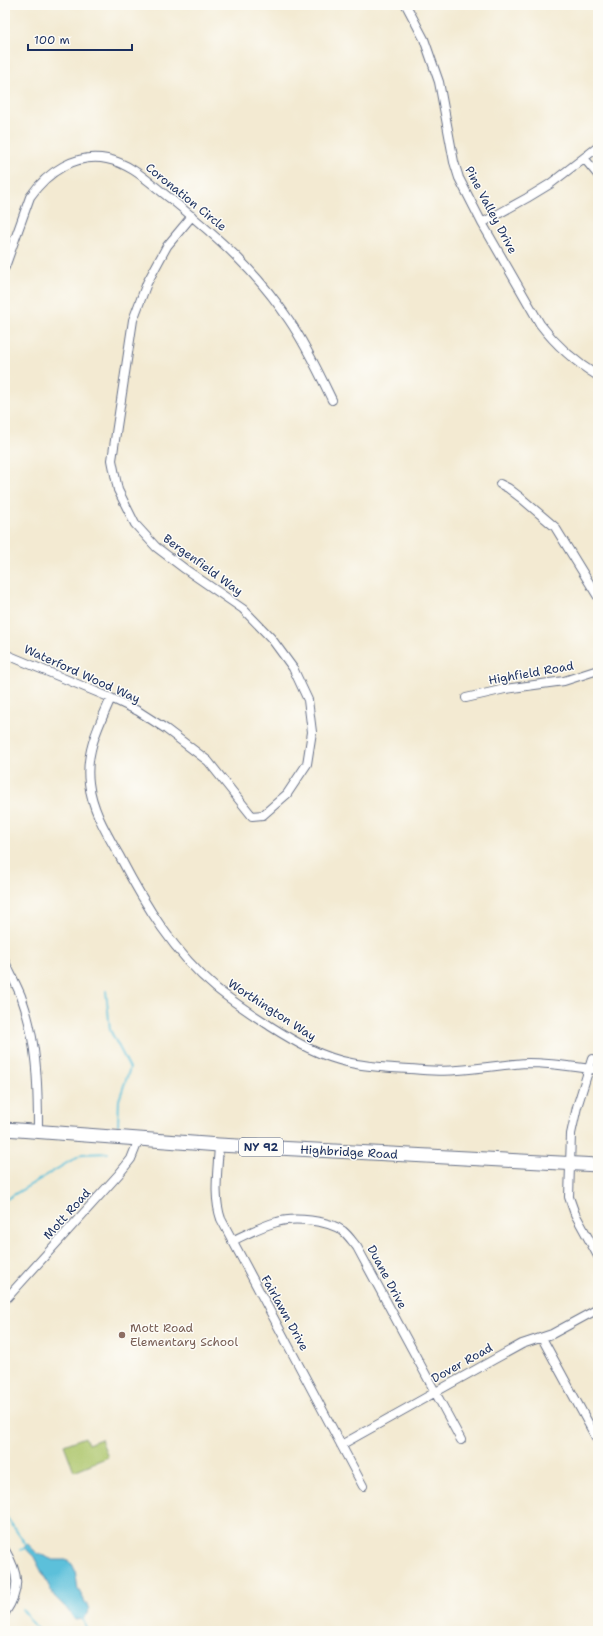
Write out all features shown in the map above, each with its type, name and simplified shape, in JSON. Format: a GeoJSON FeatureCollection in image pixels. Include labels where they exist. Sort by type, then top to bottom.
{"type":"FeatureCollection","features":[{"type":"Feature","properties":{"kind":"highway","name":"Highbridge Road"},"geometry":{"type":"LineString","coordinates":[[5,1129],[219,1145],[598,1165]]}},
{"type":"Feature","properties":{"kind":"street","name":"Pine Valley Drive"},"geometry":{"type":"LineString","coordinates":[[406,5],[424,39],[439,82],[454,162],[459,178],[482,223],[540,324],[550,337],[569,355],[598,376]]}},
{"type":"Feature","properties":{"kind":"street"},"geometry":{"type":"LineString","coordinates":[[482,223],[550,184],[598,147]]}},
{"type":"Feature","properties":{"kind":"street"},"geometry":{"type":"LineString","coordinates":[[584,158],[598,175]]}},
{"type":"Feature","properties":{"kind":"street","name":"Coronation Circle"},"geometry":{"type":"LineString","coordinates":[[5,267],[30,197],[54,172],[81,159],[107,159],[127,166],[138,173],[218,237],[242,260],[267,289],[289,320],[307,348],[332,400]]}},
{"type":"Feature","properties":{"kind":"street","name":"Bergenfield Way"},"geometry":{"type":"LineString","coordinates":[[192,216],[167,246],[147,283],[133,320],[112,460],[118,490],[135,524],[156,547],[185,569],[243,608],[272,638],[293,668],[308,700],[312,732],[307,764],[288,794],[263,814],[252,816]]}},
{"type":"Feature","properties":{"kind":"street"},"geometry":{"type":"LineString","coordinates":[[500,484],[521,498],[555,527],[598,597]]}},
{"type":"Feature","properties":{"kind":"street","name":"Waterford Wood Way"},"geometry":{"type":"LineString","coordinates":[[5,654],[111,698],[138,711],[166,729],[208,761],[252,816]]}},
{"type":"Feature","properties":{"kind":"street","name":"Highfield Road"},"geometry":{"type":"LineString","coordinates":[[466,698],[506,689],[564,681],[598,670]]}},
{"type":"Feature","properties":{"kind":"street","name":"Worthington Way"},"geometry":{"type":"LineString","coordinates":[[111,698],[90,752],[88,766],[92,800],[99,819],[132,880],[159,924],[180,952],[215,988],[243,1008],[294,1040],[330,1057],[352,1063],[445,1071],[527,1063],[598,1070]]}},
{"type":"Feature","properties":{"kind":"street"},"geometry":{"type":"LineString","coordinates":[[5,962],[21,995],[35,1048],[38,1082],[38,1131]]}},
{"type":"Feature","properties":{"kind":"street"},"geometry":{"type":"LineString","coordinates":[[592,1059],[577,1107],[571,1134],[570,1197],[575,1214],[598,1256]]}},
{"type":"Feature","properties":{"kind":"street","name":"Mott Road"},"geometry":{"type":"LineString","coordinates":[[5,1300],[119,1174],[131,1159],[139,1139]]}},
{"type":"Feature","properties":{"kind":"street","name":"Fairlawn Drive"},"geometry":{"type":"LineString","coordinates":[[219,1145],[218,1209],[232,1241],[363,1486]]}},
{"type":"Feature","properties":{"kind":"street","name":"Duane Drive"},"geometry":{"type":"LineString","coordinates":[[232,1241],[259,1228],[279,1221],[315,1221],[327,1223],[341,1229],[357,1246],[461,1440]]}},
{"type":"Feature","properties":{"kind":"street","name":"Dover Road"},"geometry":{"type":"LineString","coordinates":[[342,1445],[522,1344],[542,1338],[598,1309]]}},
{"type":"Feature","properties":{"kind":"street"},"geometry":{"type":"LineString","coordinates":[[542,1338],[598,1441]]}},
{"type":"Feature","properties":{"kind":"street"},"geometry":{"type":"LineString","coordinates":[[5,1550],[16,1571],[17,1581],[13,1602],[5,1613]]}},
{"type":"Feature","properties":{"kind":"green space"},"geometry":{"type":"Polygon","coordinates":[[[85,1437],[88,1444],[101,1439],[108,1457],[74,1471],[64,1445],[85,1437]]]}},
{"type":"Feature","properties":{"kind":"water"},"geometry":{"type":"Polygon","coordinates":[[[28,1544],[37,1553],[53,1560],[66,1560],[72,1564],[75,1570],[78,1589],[89,1609],[88,1614],[83,1619],[75,1620],[67,1609],[54,1596],[34,1557],[24,1547],[28,1544]]]}},
{"type":"Feature","properties":{"kind":"waterway"},"geometry":{"type":"LineString","coordinates":[[106,991],[110,1030],[130,1068],[119,1100],[118,1125]]}},
{"type":"Feature","properties":{"kind":"waterway"},"geometry":{"type":"LineString","coordinates":[[5,1200],[82,1154],[108,1153]]}},
{"type":"Feature","properties":{"kind":"waterway"},"geometry":{"type":"LineString","coordinates":[[5,1515],[27,1546]]}},
{"type":"Feature","properties":{"kind":"waterway"},"geometry":{"type":"LineString","coordinates":[[20,1550],[27,1548]]}},
{"type":"Feature","properties":{"kind":"waterway"},"geometry":{"type":"LineString","coordinates":[[22,1609],[39,1631]]}},
{"type":"Feature","properties":{"kind":"waterway"},"geometry":{"type":"LineString","coordinates":[[82,1618],[88,1631]]}},
{"type":"Feature","properties":{"kind":"place","name":"Mott Road Elementary School"},"geometry":{"type":"Point","coordinates":[122,1335]}}]}
